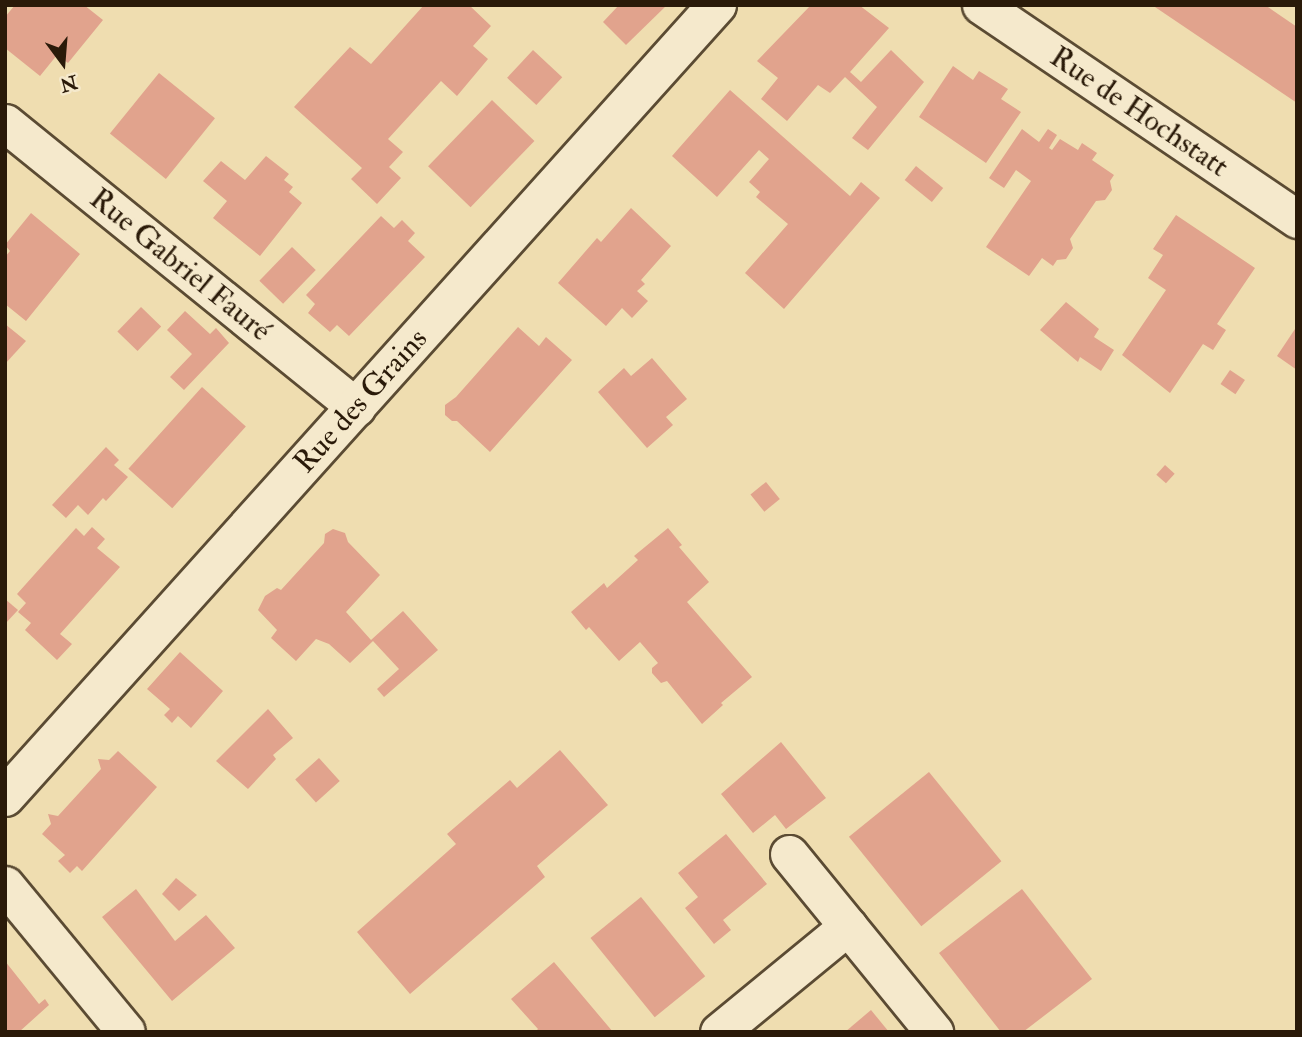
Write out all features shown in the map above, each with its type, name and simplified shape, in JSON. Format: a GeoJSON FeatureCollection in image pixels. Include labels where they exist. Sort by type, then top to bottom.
{"type":"FeatureCollection","features":[{"type":"Feature","properties":{"kind":"street","name":"Rue des Grains"},"geometry":{"type":"LineString","coordinates":[[5,797],[717,5]]}},
{"type":"Feature","properties":{"kind":"street","name":"Rue de Hochstatt"},"geometry":{"type":"LineString","coordinates":[[981,5],[1297,219]]}},
{"type":"Feature","properties":{"kind":"street","name":"Rue Gabriel Fauré"},"geometry":{"type":"LineString","coordinates":[[5,123],[356,407]]}},
{"type":"Feature","properties":{"kind":"street"},"geometry":{"type":"LineString","coordinates":[[789,854],[934,1032]]}},
{"type":"Feature","properties":{"kind":"street"},"geometry":{"type":"LineString","coordinates":[[5,885],[126,1032]]}},
{"type":"Feature","properties":{"kind":"street"},"geometry":{"type":"LineString","coordinates":[[719,1032],[848,926]]}},
{"type":"Feature","properties":{"kind":"building"},"geometry":{"type":"Polygon","coordinates":[[[15,5],[84,5],[103,20],[68,63],[57,55],[40,76],[5,48],[5,17],[15,5]]]}},
{"type":"Feature","properties":{"kind":"building"},"geometry":{"type":"Polygon","coordinates":[[[424,5],[469,5],[491,26],[473,46],[488,59],[457,96],[441,81],[388,139],[403,152],[389,167],[401,178],[377,204],[351,179],[362,168],[294,107],[350,47],[371,64],[424,5]]]}},
{"type":"Feature","properties":{"kind":"building"},"geometry":{"type":"Polygon","coordinates":[[[619,5],[667,5],[626,45],[603,22],[619,5]]]}},
{"type":"Feature","properties":{"kind":"building"},"geometry":{"type":"Polygon","coordinates":[[[811,5],[859,5],[889,28],[850,72],[861,82],[891,50],[924,82],[868,150],[852,138],[877,107],[845,77],[830,93],[818,85],[787,121],[761,99],[778,78],[757,61],[811,5]]]}},
{"type":"Feature","properties":{"kind":"building"},"geometry":{"type":"Polygon","coordinates":[[[1152,5],[1265,5],[1297,27],[1297,103],[1152,5]]]}},
{"type":"Feature","properties":{"kind":"building"},"geometry":{"type":"Polygon","coordinates":[[[533,50],[562,77],[536,105],[507,78],[533,50]]]}},
{"type":"Feature","properties":{"kind":"building"},"geometry":{"type":"Polygon","coordinates":[[[953,66],[973,80],[979,71],[1008,89],[1001,99],[1021,112],[986,163],[919,117],[953,66]]]}},
{"type":"Feature","properties":{"kind":"building"},"geometry":{"type":"Polygon","coordinates":[[[159,73],[215,118],[166,179],[110,134],[159,73]]]}},
{"type":"Feature","properties":{"kind":"building"},"geometry":{"type":"Polygon","coordinates":[[[730,90],[850,196],[861,182],[880,198],[784,309],[745,273],[788,224],[756,197],[760,192],[749,182],[769,159],[759,150],[717,197],[672,156],[730,90]]]}},
{"type":"Feature","properties":{"kind":"building"},"geometry":{"type":"Polygon","coordinates":[[[492,100],[534,141],[471,207],[428,166],[492,100]]]}},
{"type":"Feature","properties":{"kind":"building"},"geometry":{"type":"Polygon","coordinates":[[[1022,129],[1039,142],[1048,129],[1057,135],[1049,148],[1052,150],[1060,139],[1078,150],[1082,143],[1097,153],[1092,160],[1114,175],[1110,181],[1112,190],[1105,200],[1096,201],[1070,239],[1073,248],[1066,259],[1057,260],[1053,266],[1042,258],[1029,276],[986,247],[1031,181],[1016,170],[1004,188],[989,178],[1022,129]]]}},
{"type":"Feature","properties":{"kind":"building"},"geometry":{"type":"Polygon","coordinates":[[[266,156],[289,174],[284,180],[293,187],[289,192],[302,203],[260,256],[213,218],[227,201],[203,181],[221,161],[245,180],[266,156]]]}},
{"type":"Feature","properties":{"kind":"building"},"geometry":{"type":"Polygon","coordinates":[[[916,166],[943,188],[932,202],[905,180],[916,166]]]}},
{"type":"Feature","properties":{"kind":"building"},"geometry":{"type":"Polygon","coordinates":[[[631,208],[671,246],[641,280],[645,284],[637,291],[648,301],[632,318],[622,308],[606,326],[558,283],[597,238],[601,242],[631,208]]]}},
{"type":"Feature","properties":{"kind":"building"},"geometry":{"type":"Polygon","coordinates":[[[31,213],[80,254],[26,321],[5,304],[5,257],[10,251],[5,245],[31,213]]]}},
{"type":"Feature","properties":{"kind":"building"},"geometry":{"type":"Polygon","coordinates":[[[1176,215],[1255,268],[1217,324],[1226,330],[1213,350],[1203,344],[1170,393],[1122,355],[1166,290],[1148,278],[1163,255],[1153,249],[1176,215]]]}},
{"type":"Feature","properties":{"kind":"building"},"geometry":{"type":"Polygon","coordinates":[[[381,216],[394,228],[402,220],[415,233],[408,241],[425,257],[349,336],[337,325],[330,332],[308,313],[315,304],[306,295],[381,216]]]}},
{"type":"Feature","properties":{"kind":"building"},"geometry":{"type":"Polygon","coordinates":[[[292,247],[316,270],[283,304],[259,281],[292,247]]]}},
{"type":"Feature","properties":{"kind":"building"},"geometry":{"type":"Polygon","coordinates":[[[1066,302],[1099,329],[1094,337],[1114,350],[1101,371],[1080,357],[1078,362],[1040,330],[1066,302]]]}},
{"type":"Feature","properties":{"kind":"building"},"geometry":{"type":"Polygon","coordinates":[[[141,307],[161,326],[138,351],[117,331],[141,307]]]}},
{"type":"Feature","properties":{"kind":"building"},"geometry":{"type":"Polygon","coordinates":[[[185,311],[210,334],[216,328],[229,343],[184,390],[170,377],[192,354],[167,330],[185,311]]]}},
{"type":"Feature","properties":{"kind":"building"},"geometry":{"type":"Polygon","coordinates":[[[5,324],[26,341],[5,364],[5,324]]]}},
{"type":"Feature","properties":{"kind":"building"},"geometry":{"type":"Polygon","coordinates":[[[1297,326],[1297,370],[1277,356],[1297,326]]]}},
{"type":"Feature","properties":{"kind":"building"},"geometry":{"type":"Polygon","coordinates":[[[518,327],[539,346],[546,337],[572,360],[490,452],[457,421],[452,421],[445,415],[445,405],[456,397],[518,327]]]}},
{"type":"Feature","properties":{"kind":"building"},"geometry":{"type":"Polygon","coordinates":[[[652,358],[687,399],[666,417],[673,425],[647,448],[598,392],[624,368],[631,376],[652,358]]]}},
{"type":"Feature","properties":{"kind":"building"},"geometry":{"type":"Polygon","coordinates":[[[1230,370],[1245,380],[1235,394],[1220,384],[1230,370]]]}},
{"type":"Feature","properties":{"kind":"building"},"geometry":{"type":"Polygon","coordinates":[[[202,387],[246,426],[172,508],[128,469],[202,387]]]}},
{"type":"Feature","properties":{"kind":"building"},"geometry":{"type":"Polygon","coordinates":[[[106,447],[119,460],[114,465],[128,477],[106,501],[103,498],[88,515],[78,505],[66,518],[52,505],[106,447]]]}},
{"type":"Feature","properties":{"kind":"building"},"geometry":{"type":"Polygon","coordinates":[[[1165,465],[1175,474],[1166,483],[1156,475],[1165,465]]]}},
{"type":"Feature","properties":{"kind":"building"},"geometry":{"type":"Polygon","coordinates":[[[766,482],[780,499],[764,512],[750,495],[766,482]]]}},
{"type":"Feature","properties":{"kind":"building"},"geometry":{"type":"Polygon","coordinates":[[[92,527],[105,539],[97,548],[120,567],[60,634],[72,644],[57,660],[25,630],[31,623],[18,612],[26,603],[17,594],[76,528],[84,536],[92,527]]]}},
{"type":"Feature","properties":{"kind":"building"},"geometry":{"type":"Polygon","coordinates":[[[668,528],[682,545],[679,547],[709,582],[687,602],[752,677],[721,703],[723,705],[702,724],[667,681],[661,683],[652,673],[652,668],[658,663],[640,642],[619,661],[589,627],[586,630],[571,612],[604,583],[607,588],[638,560],[634,556],[668,528]]]}},
{"type":"Feature","properties":{"kind":"building"},"geometry":{"type":"Polygon","coordinates":[[[333,529],[345,533],[348,542],[380,575],[346,612],[371,640],[403,611],[438,650],[384,697],[377,689],[399,669],[373,641],[350,663],[329,644],[316,639],[296,661],[271,638],[277,630],[258,610],[265,596],[277,588],[281,590],[324,543],[325,534],[333,529]]]}},
{"type":"Feature","properties":{"kind":"building"},"geometry":{"type":"Polygon","coordinates":[[[5,599],[18,610],[5,624],[5,599]]]}},
{"type":"Feature","properties":{"kind":"building"},"geometry":{"type":"Polygon","coordinates":[[[180,652],[223,691],[191,728],[178,716],[172,723],[164,715],[170,709],[147,689],[180,652]]]}},
{"type":"Feature","properties":{"kind":"building"},"geometry":{"type":"Polygon","coordinates":[[[268,709],[293,738],[273,755],[276,759],[248,789],[216,761],[268,709]]]}},
{"type":"Feature","properties":{"kind":"building"},"geometry":{"type":"Polygon","coordinates":[[[781,742],[826,798],[786,829],[775,815],[753,833],[721,794],[781,742]]]}},
{"type":"Feature","properties":{"kind":"building"},"geometry":{"type":"Polygon","coordinates":[[[560,750],[608,805],[537,866],[545,877],[410,994],[357,932],[456,844],[447,834],[510,780],[517,788],[560,750]]]}},
{"type":"Feature","properties":{"kind":"building"},"geometry":{"type":"Polygon","coordinates":[[[118,751],[157,787],[82,871],[77,866],[70,873],[58,861],[65,855],[42,834],[51,824],[48,814],[58,816],[101,769],[98,759],[109,760],[118,751]]]}},
{"type":"Feature","properties":{"kind":"building"},"geometry":{"type":"Polygon","coordinates":[[[319,758],[340,781],[316,802],[295,779],[319,758]]]}},
{"type":"Feature","properties":{"kind":"building"},"geometry":{"type":"Polygon","coordinates":[[[929,772],[1001,861],[921,926],[849,837],[929,772]]]}},
{"type":"Feature","properties":{"kind":"building"},"geometry":{"type":"Polygon","coordinates":[[[726,834],[767,884],[723,920],[731,930],[714,944],[685,908],[698,897],[678,873],[726,834]]]}},
{"type":"Feature","properties":{"kind":"building"},"geometry":{"type":"Polygon","coordinates":[[[176,878],[197,895],[179,911],[162,894],[176,878]]]}},
{"type":"Feature","properties":{"kind":"building"},"geometry":{"type":"Polygon","coordinates":[[[136,889],[175,941],[206,915],[235,948],[172,1001],[102,917],[136,889]]]}},
{"type":"Feature","properties":{"kind":"building"},"geometry":{"type":"Polygon","coordinates":[[[1022,889],[1092,979],[1023,1032],[1001,1032],[939,953],[1022,889]]]}},
{"type":"Feature","properties":{"kind":"building"},"geometry":{"type":"Polygon","coordinates":[[[641,897],[705,976],[655,1017],[590,938],[641,897]]]}},
{"type":"Feature","properties":{"kind":"building"},"geometry":{"type":"Polygon","coordinates":[[[5,961],[39,1004],[45,999],[49,1005],[19,1032],[5,1032],[5,961]]]}},
{"type":"Feature","properties":{"kind":"building"},"geometry":{"type":"Polygon","coordinates":[[[554,962],[613,1032],[535,1032],[538,1029],[511,999],[554,962]]]}},
{"type":"Feature","properties":{"kind":"building"},"geometry":{"type":"Polygon","coordinates":[[[871,1010],[889,1032],[845,1032],[871,1010]]]}}]}
